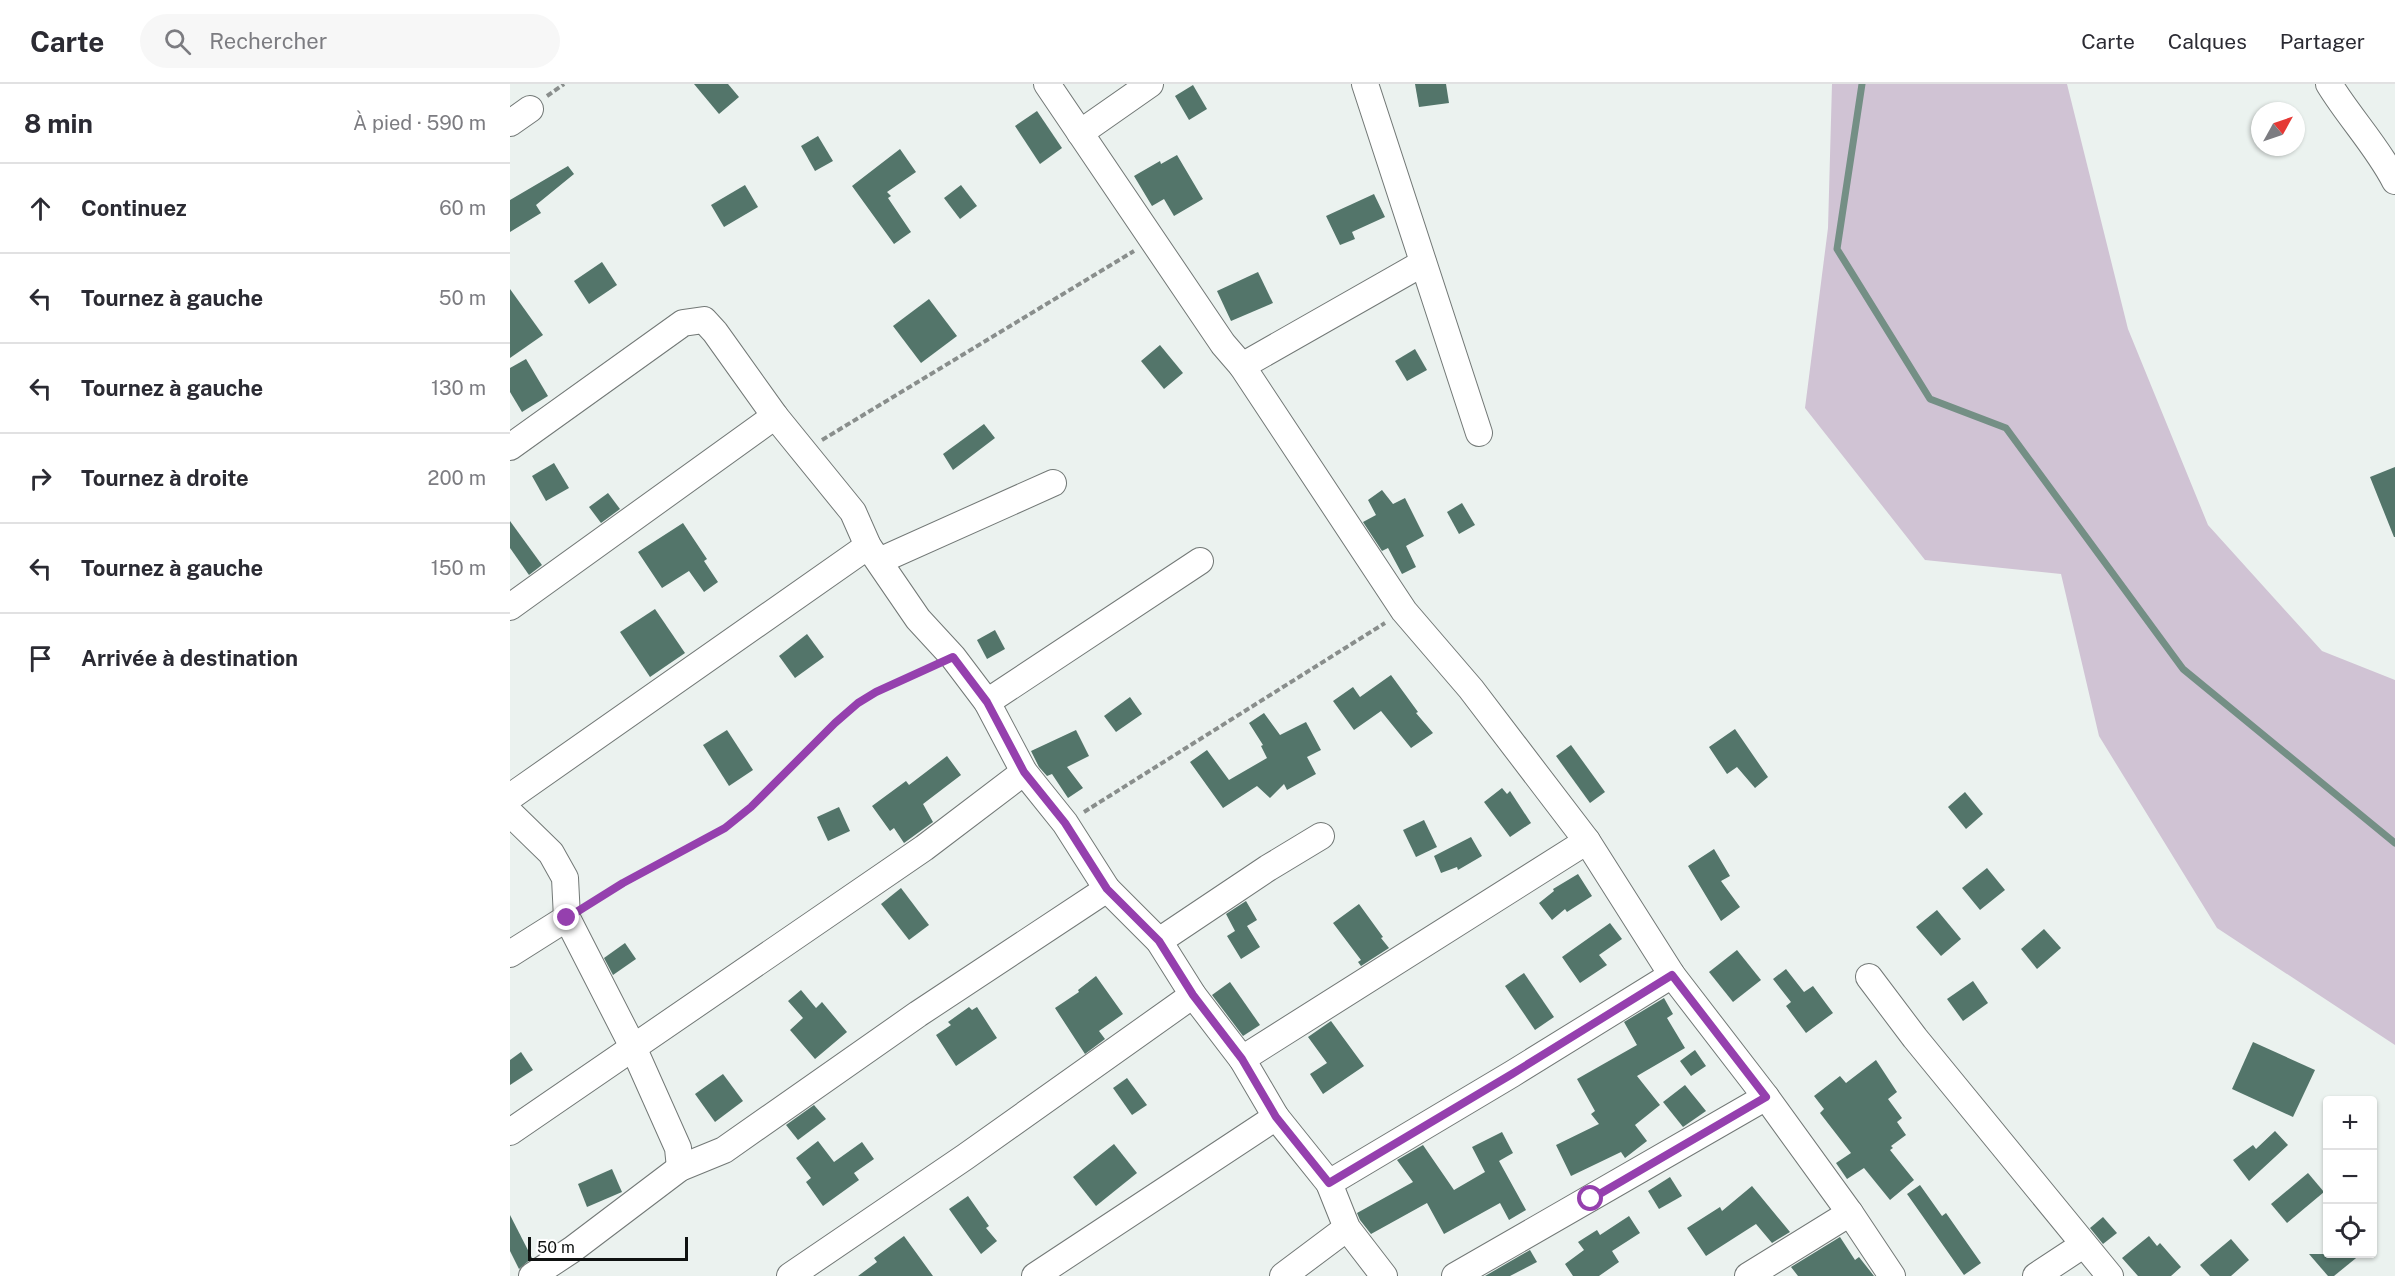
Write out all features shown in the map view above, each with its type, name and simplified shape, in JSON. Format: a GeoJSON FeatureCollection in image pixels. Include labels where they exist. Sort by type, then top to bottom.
{"type":"FeatureCollection","features":[{"type":"Feature","properties":{"kind":"street"},"geometry":{"type":"LineString","coordinates":[[1047,84],[1223,345],[1242,366],[1404,611],[1471,689],[1587,841],[1672,975],[1766,1097],[1850,1213],[1892,1276]]}},
{"type":"Feature","properties":{"kind":"street"},"geometry":{"type":"LineString","coordinates":[[1080,133],[1150,84]]}},
{"type":"Feature","properties":{"kind":"street"},"geometry":{"type":"LineString","coordinates":[[1365,84],[1479,433]]}},
{"type":"Feature","properties":{"kind":"street"},"geometry":{"type":"LineString","coordinates":[[2329,84],[2345,111],[2393,173]]}},
{"type":"Feature","properties":{"kind":"street"},"geometry":{"type":"LineString","coordinates":[[1242,366],[1423,262]]}},
{"type":"Feature","properties":{"kind":"street"},"geometry":{"type":"LineString","coordinates":[[510,447],[683,323],[704,320],[715,332],[774,416],[852,512],[873,554],[918,619],[953,657],[987,702],[1024,772],[1065,823],[1107,889],[1159,941],[1193,995],[1242,1059],[1276,1117],[1329,1183],[1347,1228],[1384,1276]]}},
{"type":"Feature","properties":{"kind":"street"},"geometry":{"type":"LineString","coordinates":[[510,607],[774,416]]}},
{"type":"Feature","properties":{"kind":"street"},"geometry":{"type":"LineString","coordinates":[[510,797],[873,554],[1053,483]]}},
{"type":"Feature","properties":{"kind":"street"},"geometry":{"type":"LineString","coordinates":[[987,702],[1200,561]]}},
{"type":"Feature","properties":{"kind":"street"},"geometry":{"type":"LineString","coordinates":[[510,1132],[924,848],[1024,772]]}},
{"type":"Feature","properties":{"kind":"street"},"geometry":{"type":"LineString","coordinates":[[510,813],[551,853],[565,878],[567,918],[633,1047],[678,1148],[680,1168]]}},
{"type":"Feature","properties":{"kind":"street"},"geometry":{"type":"LineString","coordinates":[[1159,941],[1268,868],[1321,836]]}},
{"type":"Feature","properties":{"kind":"street"},"geometry":{"type":"LineString","coordinates":[[1242,1059],[1587,841]]}},
{"type":"Feature","properties":{"kind":"street"},"geometry":{"type":"LineString","coordinates":[[532,1276],[573,1249],[680,1168],[724,1150],[918,1014],[1107,889]]}},
{"type":"Feature","properties":{"kind":"street"},"geometry":{"type":"LineString","coordinates":[[510,954],[567,918]]}},
{"type":"Feature","properties":{"kind":"street"},"geometry":{"type":"LineString","coordinates":[[1329,1183],[1672,975]]}},
{"type":"Feature","properties":{"kind":"street"},"geometry":{"type":"LineString","coordinates":[[1869,977],[1915,1038],[2109,1276]]}},
{"type":"Feature","properties":{"kind":"street"},"geometry":{"type":"LineString","coordinates":[[790,1276],[965,1157],[1193,995]]}},
{"type":"Feature","properties":{"kind":"street"},"geometry":{"type":"LineString","coordinates":[[1455,1276],[1766,1097]]}},
{"type":"Feature","properties":{"kind":"street"},"geometry":{"type":"LineString","coordinates":[[1035,1276],[1276,1117]]}},
{"type":"Feature","properties":{"kind":"street"},"geometry":{"type":"LineString","coordinates":[[1748,1276],[1850,1213]]}},
{"type":"Feature","properties":{"kind":"street"},"geometry":{"type":"LineString","coordinates":[[1283,1276],[1347,1228]]}},
{"type":"Feature","properties":{"kind":"street"},"geometry":{"type":"LineString","coordinates":[[2036,1276],[2083,1245]]}},
{"type":"Feature","properties":{"kind":"path"},"geometry":{"type":"LineString","coordinates":[[804,451],[1153,240]]}},
{"type":"Feature","properties":{"kind":"path"},"geometry":{"type":"LineString","coordinates":[[1065,823],[1404,611]]}},
{"type":"Feature","properties":{"kind":"path"},"geometry":{"type":"LineString","coordinates":[[567,918],[623,883],[733,822],[858,703],[876,692],[953,657]]}},
{"type":"Feature","properties":{"kind":"shaded area"},"geometry":{"type":"Polygon","coordinates":[[[1832,84],[2067,84],[2128,329],[2208,525],[2322,651],[2395,680],[2395,1045],[2217,928],[2099,736],[2061,574],[1925,560],[1805,408],[1828,228],[1832,84]]]}},
{"type":"Feature","properties":{"kind":"building"},"geometry":{"type":"Polygon","coordinates":[[[694,84],[728,84],[739,97],[719,114],[694,84]]]}},
{"type":"Feature","properties":{"kind":"building"},"geometry":{"type":"Polygon","coordinates":[[[1415,84],[1446,84],[1449,103],[1419,107],[1415,84]]]}},
{"type":"Feature","properties":{"kind":"building"},"geometry":{"type":"Polygon","coordinates":[[[1193,85],[1207,109],[1189,120],[1175,96],[1193,85]]]}},
{"type":"Feature","properties":{"kind":"building"},"geometry":{"type":"Polygon","coordinates":[[[1037,111],[1062,148],[1040,164],[1015,126],[1037,111]]]}},
{"type":"Feature","properties":{"kind":"building"},"geometry":{"type":"Polygon","coordinates":[[[818,136],[833,161],[815,171],[801,146],[818,136]]]}},
{"type":"Feature","properties":{"kind":"building"},"geometry":{"type":"Polygon","coordinates":[[[900,149],[916,172],[887,192],[891,196],[888,198],[911,232],[894,244],[852,186],[900,149]]]}},
{"type":"Feature","properties":{"kind":"building"},"geometry":{"type":"Polygon","coordinates":[[[1177,155],[1203,199],[1174,216],[1164,199],[1152,206],[1134,176],[1160,161],[1161,164],[1177,155]]]}},
{"type":"Feature","properties":{"kind":"building"},"geometry":{"type":"Polygon","coordinates":[[[568,166],[574,174],[536,205],[541,213],[510,232],[510,200],[568,166]]]}},
{"type":"Feature","properties":{"kind":"building"},"geometry":{"type":"Polygon","coordinates":[[[745,185],[758,207],[724,227],[711,205],[745,185]]]}},
{"type":"Feature","properties":{"kind":"building"},"geometry":{"type":"Polygon","coordinates":[[[961,185],[977,206],[960,219],[944,198],[961,185]]]}},
{"type":"Feature","properties":{"kind":"building"},"geometry":{"type":"Polygon","coordinates":[[[1374,194],[1385,217],[1352,232],[1355,239],[1340,245],[1326,216],[1374,194]]]}},
{"type":"Feature","properties":{"kind":"building"},"geometry":{"type":"Polygon","coordinates":[[[602,262],[617,285],[589,304],[574,281],[602,262]]]}},
{"type":"Feature","properties":{"kind":"building"},"geometry":{"type":"Polygon","coordinates":[[[1258,272],[1273,303],[1231,321],[1217,291],[1258,272]]]}},
{"type":"Feature","properties":{"kind":"building"},"geometry":{"type":"Polygon","coordinates":[[[510,289],[543,335],[510,358],[510,289]]]}},
{"type":"Feature","properties":{"kind":"building"},"geometry":{"type":"Polygon","coordinates":[[[929,299],[957,336],[921,363],[893,326],[929,299]]]}},
{"type":"Feature","properties":{"kind":"building"},"geometry":{"type":"Polygon","coordinates":[[[1160,345],[1183,373],[1164,389],[1141,361],[1160,345]]]}},
{"type":"Feature","properties":{"kind":"building"},"geometry":{"type":"Polygon","coordinates":[[[1415,349],[1427,370],[1407,381],[1395,361],[1415,349]]]}},
{"type":"Feature","properties":{"kind":"building"},"geometry":{"type":"Polygon","coordinates":[[[526,359],[548,396],[522,412],[510,392],[510,368],[526,359]]]}},
{"type":"Feature","properties":{"kind":"building"},"geometry":{"type":"Polygon","coordinates":[[[984,424],[995,438],[953,470],[943,454],[984,424]]]}},
{"type":"Feature","properties":{"kind":"building"},"geometry":{"type":"Polygon","coordinates":[[[554,463],[569,488],[546,501],[532,476],[554,463]]]}},
{"type":"Feature","properties":{"kind":"building"},"geometry":{"type":"Polygon","coordinates":[[[2395,467],[2395,537],[2394,537],[2370,477],[2395,467]]]}},
{"type":"Feature","properties":{"kind":"building"},"geometry":{"type":"Polygon","coordinates":[[[1382,490],[1393,504],[1405,498],[1424,536],[1406,546],[1416,567],[1402,574],[1388,548],[1382,551],[1363,522],[1376,515],[1368,500],[1382,490]]]}},
{"type":"Feature","properties":{"kind":"building"},"geometry":{"type":"Polygon","coordinates":[[[608,493],[620,509],[601,523],[589,507],[608,493]]]}},
{"type":"Feature","properties":{"kind":"building"},"geometry":{"type":"Polygon","coordinates":[[[1462,503],[1475,525],[1459,534],[1447,512],[1462,503]]]}},
{"type":"Feature","properties":{"kind":"building"},"geometry":{"type":"Polygon","coordinates":[[[510,521],[542,565],[529,575],[510,548],[510,521]]]}},
{"type":"Feature","properties":{"kind":"building"},"geometry":{"type":"Polygon","coordinates":[[[683,523],[707,559],[704,561],[718,582],[704,592],[689,571],[662,588],[638,552],[683,523]]]}},
{"type":"Feature","properties":{"kind":"building"},"geometry":{"type":"Polygon","coordinates":[[[655,609],[685,653],[650,677],[620,632],[655,609]]]}},
{"type":"Feature","properties":{"kind":"building"},"geometry":{"type":"Polygon","coordinates":[[[995,630],[1005,649],[987,659],[977,640],[995,630]]]}},
{"type":"Feature","properties":{"kind":"building"},"geometry":{"type":"Polygon","coordinates":[[[807,634],[824,657],[795,678],[779,656],[807,634]]]}},
{"type":"Feature","properties":{"kind":"building"},"geometry":{"type":"Polygon","coordinates":[[[1391,675],[1418,712],[1416,713],[1433,733],[1411,748],[1381,711],[1354,730],[1333,701],[1353,687],[1360,697],[1391,675]]]}},
{"type":"Feature","properties":{"kind":"building"},"geometry":{"type":"Polygon","coordinates":[[[1130,697],[1142,714],[1116,732],[1104,716],[1130,697]]]}},
{"type":"Feature","properties":{"kind":"building"},"geometry":{"type":"Polygon","coordinates":[[[1264,713],[1280,735],[1306,722],[1321,750],[1307,757],[1316,774],[1287,790],[1284,784],[1270,798],[1257,786],[1223,808],[1190,762],[1207,750],[1229,780],[1267,758],[1261,746],[1263,745],[1249,723],[1264,713]]]}},
{"type":"Feature","properties":{"kind":"building"},"geometry":{"type":"Polygon","coordinates":[[[1735,729],[1768,777],[1755,788],[1737,767],[1727,774],[1709,747],[1735,729]]]}},
{"type":"Feature","properties":{"kind":"building"},"geometry":{"type":"Polygon","coordinates":[[[727,730],[753,770],[729,786],[703,745],[727,730]]]}},
{"type":"Feature","properties":{"kind":"building"},"geometry":{"type":"Polygon","coordinates":[[[1076,730],[1089,756],[1067,767],[1083,788],[1068,798],[1052,774],[1047,776],[1039,767],[1031,751],[1076,730]]]}},
{"type":"Feature","properties":{"kind":"building"},"geometry":{"type":"Polygon","coordinates":[[[1571,745],[1605,792],[1590,803],[1556,756],[1571,745]]]}},
{"type":"Feature","properties":{"kind":"building"},"geometry":{"type":"Polygon","coordinates":[[[947,756],[961,775],[923,804],[933,822],[904,843],[894,828],[890,831],[872,806],[906,781],[909,785],[947,756]]]}},
{"type":"Feature","properties":{"kind":"building"},"geometry":{"type":"Polygon","coordinates":[[[1502,788],[1507,794],[1510,791],[1531,823],[1510,837],[1484,802],[1502,788]]]}},
{"type":"Feature","properties":{"kind":"building"},"geometry":{"type":"Polygon","coordinates":[[[1965,792],[1983,814],[1966,829],[1948,807],[1965,792]]]}},
{"type":"Feature","properties":{"kind":"building"},"geometry":{"type":"Polygon","coordinates":[[[839,807],[850,831],[828,841],[817,817],[839,807]]]}},
{"type":"Feature","properties":{"kind":"building"},"geometry":{"type":"Polygon","coordinates":[[[1424,820],[1437,847],[1416,857],[1403,830],[1424,820]]]}},
{"type":"Feature","properties":{"kind":"building"},"geometry":{"type":"Polygon","coordinates":[[[1471,837],[1482,856],[1458,870],[1457,867],[1441,873],[1434,856],[1471,837]]]}},
{"type":"Feature","properties":{"kind":"building"},"geometry":{"type":"Polygon","coordinates":[[[1714,849],[1730,876],[1721,881],[1740,907],[1721,921],[1688,866],[1714,849]]]}},
{"type":"Feature","properties":{"kind":"building"},"geometry":{"type":"Polygon","coordinates":[[[1987,868],[2005,890],[1980,910],[1962,888],[1987,868]]]}},
{"type":"Feature","properties":{"kind":"building"},"geometry":{"type":"Polygon","coordinates":[[[1578,874],[1592,896],[1567,912],[1565,909],[1552,920],[1539,903],[1554,891],[1553,889],[1578,874]]]}},
{"type":"Feature","properties":{"kind":"building"},"geometry":{"type":"Polygon","coordinates":[[[901,888],[929,925],[909,940],[881,904],[901,888]]]}},
{"type":"Feature","properties":{"kind":"building"},"geometry":{"type":"Polygon","coordinates":[[[1246,901],[1257,920],[1247,926],[1260,947],[1241,959],[1227,936],[1235,931],[1226,914],[1246,901]]]}},
{"type":"Feature","properties":{"kind":"building"},"geometry":{"type":"Polygon","coordinates":[[[1359,904],[1389,948],[1361,966],[1358,962],[1361,960],[1333,923],[1359,904]]]}},
{"type":"Feature","properties":{"kind":"building"},"geometry":{"type":"Polygon","coordinates":[[[1937,910],[1961,939],[1941,956],[1916,927],[1937,910]]]}},
{"type":"Feature","properties":{"kind":"building"},"geometry":{"type":"Polygon","coordinates":[[[1610,923],[1622,939],[1599,955],[1607,965],[1580,983],[1562,957],[1610,923]]]}},
{"type":"Feature","properties":{"kind":"building"},"geometry":{"type":"Polygon","coordinates":[[[2044,929],[2061,948],[2037,969],[2021,949],[2044,929]]]}},
{"type":"Feature","properties":{"kind":"building"},"geometry":{"type":"Polygon","coordinates":[[[625,943],[636,959],[613,975],[604,958],[625,943]]]}},
{"type":"Feature","properties":{"kind":"building"},"geometry":{"type":"Polygon","coordinates":[[[1737,950],[1761,980],[1733,1002],[1709,972],[1737,950]]]}},
{"type":"Feature","properties":{"kind":"building"},"geometry":{"type":"Polygon","coordinates":[[[1786,969],[1804,992],[1813,986],[1833,1013],[1806,1033],[1786,1006],[1791,1002],[1773,979],[1786,969]]]}},
{"type":"Feature","properties":{"kind":"building"},"geometry":{"type":"Polygon","coordinates":[[[1524,973],[1554,1017],[1535,1030],[1505,986],[1524,973]]]}},
{"type":"Feature","properties":{"kind":"building"},"geometry":{"type":"Polygon","coordinates":[[[1096,976],[1123,1014],[1099,1031],[1105,1039],[1085,1054],[1055,1008],[1079,992],[1078,990],[1096,976]]]}},
{"type":"Feature","properties":{"kind":"building"},"geometry":{"type":"Polygon","coordinates":[[[1973,981],[1988,1003],[1963,1021],[1947,999],[1973,981]]]}},
{"type":"Feature","properties":{"kind":"building"},"geometry":{"type":"Polygon","coordinates":[[[1230,982],[1260,1025],[1243,1036],[1212,995],[1230,982]]]}},
{"type":"Feature","properties":{"kind":"building"},"geometry":{"type":"Polygon","coordinates":[[[801,990],[816,1008],[822,1002],[847,1032],[815,1059],[790,1030],[803,1018],[788,1001],[801,990]]]}},
{"type":"Feature","properties":{"kind":"building"},"geometry":{"type":"Polygon","coordinates":[[[1664,998],[1673,1014],[1667,1018],[1685,1048],[1637,1076],[1660,1105],[1635,1125],[1647,1141],[1625,1158],[1621,1152],[1571,1176],[1556,1145],[1599,1124],[1591,1114],[1595,1111],[1577,1079],[1637,1045],[1624,1022],[1664,998]]]}},
{"type":"Feature","properties":{"kind":"building"},"geometry":{"type":"Polygon","coordinates":[[[969,1007],[972,1010],[977,1007],[997,1038],[956,1066],[936,1035],[951,1025],[948,1022],[969,1007]]]}},
{"type":"Feature","properties":{"kind":"building"},"geometry":{"type":"Polygon","coordinates":[[[1331,1021],[1364,1066],[1323,1094],[1310,1074],[1327,1063],[1308,1037],[1331,1021]]]}},
{"type":"Feature","properties":{"kind":"building"},"geometry":{"type":"Polygon","coordinates":[[[2253,1042],[2315,1070],[2293,1117],[2232,1089],[2253,1042]]]}},
{"type":"Feature","properties":{"kind":"building"},"geometry":{"type":"Polygon","coordinates":[[[1695,1050],[1706,1066],[1691,1076],[1680,1061],[1695,1050]]]}},
{"type":"Feature","properties":{"kind":"building"},"geometry":{"type":"Polygon","coordinates":[[[521,1052],[533,1070],[510,1085],[510,1060],[521,1052]]]}},
{"type":"Feature","properties":{"kind":"building"},"geometry":{"type":"Polygon","coordinates":[[[1876,1060],[1897,1092],[1888,1099],[1902,1118],[1897,1122],[1906,1135],[1891,1146],[1893,1148],[1890,1150],[1914,1180],[1890,1200],[1864,1168],[1847,1179],[1836,1163],[1851,1153],[1820,1113],[1824,1109],[1814,1096],[1840,1076],[1846,1083],[1876,1060]]]}},
{"type":"Feature","properties":{"kind":"building"},"geometry":{"type":"Polygon","coordinates":[[[723,1074],[743,1101],[715,1122],[695,1094],[723,1074]]]}},
{"type":"Feature","properties":{"kind":"building"},"geometry":{"type":"Polygon","coordinates":[[[1127,1078],[1147,1105],[1132,1115],[1113,1088],[1127,1078]]]}},
{"type":"Feature","properties":{"kind":"building"},"geometry":{"type":"Polygon","coordinates":[[[1685,1085],[1706,1111],[1683,1127],[1663,1102],[1685,1085]]]}},
{"type":"Feature","properties":{"kind":"building"},"geometry":{"type":"Polygon","coordinates":[[[814,1105],[826,1119],[798,1140],[786,1125],[814,1105]]]}},
{"type":"Feature","properties":{"kind":"building"},"geometry":{"type":"Polygon","coordinates":[[[2275,1131],[2288,1145],[2249,1181],[2233,1160],[2253,1145],[2256,1149],[2275,1131]]]}},
{"type":"Feature","properties":{"kind":"building"},"geometry":{"type":"Polygon","coordinates":[[[1502,1132],[1513,1153],[1499,1161],[1526,1210],[1509,1220],[1500,1203],[1444,1234],[1427,1203],[1371,1234],[1360,1220],[1357,1213],[1413,1182],[1397,1160],[1423,1145],[1454,1190],[1485,1172],[1472,1147],[1502,1132]]]}},
{"type":"Feature","properties":{"kind":"building"},"geometry":{"type":"Polygon","coordinates":[[[818,1141],[834,1162],[862,1142],[874,1159],[854,1173],[859,1180],[823,1206],[806,1182],[811,1178],[796,1158],[818,1141]]]}},
{"type":"Feature","properties":{"kind":"building"},"geometry":{"type":"Polygon","coordinates":[[[1114,1144],[1137,1173],[1096,1206],[1073,1177],[1114,1144]]]}},
{"type":"Feature","properties":{"kind":"building"},"geometry":{"type":"Polygon","coordinates":[[[612,1169],[622,1192],[587,1207],[578,1184],[612,1169]]]}},
{"type":"Feature","properties":{"kind":"building"},"geometry":{"type":"Polygon","coordinates":[[[2308,1173],[2323,1191],[2287,1223],[2271,1204],[2308,1173]]]}},
{"type":"Feature","properties":{"kind":"building"},"geometry":{"type":"Polygon","coordinates":[[[1670,1177],[1682,1196],[1659,1209],[1648,1191],[1670,1177]]]}},
{"type":"Feature","properties":{"kind":"building"},"geometry":{"type":"Polygon","coordinates":[[[1920,1185],[1942,1216],[1946,1213],[1981,1263],[1964,1275],[1907,1194],[1920,1185]]]}},
{"type":"Feature","properties":{"kind":"building"},"geometry":{"type":"Polygon","coordinates":[[[1752,1186],[1790,1232],[1772,1243],[1756,1224],[1706,1256],[1687,1228],[1720,1207],[1722,1211],[1752,1186]]]}},
{"type":"Feature","properties":{"kind":"building"},"geometry":{"type":"Polygon","coordinates":[[[968,1196],[989,1226],[986,1228],[997,1241],[981,1254],[949,1209],[968,1196]]]}},
{"type":"Feature","properties":{"kind":"building"},"geometry":{"type":"Polygon","coordinates":[[[510,1215],[532,1258],[519,1269],[510,1251],[510,1215]]]}},
{"type":"Feature","properties":{"kind":"building"},"geometry":{"type":"Polygon","coordinates":[[[1629,1216],[1640,1233],[1612,1251],[1619,1262],[1599,1276],[1573,1276],[1565,1264],[1584,1250],[1578,1242],[1597,1230],[1600,1235],[1629,1216]]]}},
{"type":"Feature","properties":{"kind":"building"},"geometry":{"type":"Polygon","coordinates":[[[2103,1217],[2117,1233],[2103,1244],[2090,1228],[2103,1217]]]}},
{"type":"Feature","properties":{"kind":"building"},"geometry":{"type":"Polygon","coordinates":[[[904,1236],[933,1276],[858,1276],[877,1262],[874,1258],[904,1236]]]}},
{"type":"Feature","properties":{"kind":"building"},"geometry":{"type":"Polygon","coordinates":[[[2149,1236],[2157,1246],[2160,1243],[2181,1267],[2171,1276],[2138,1276],[2122,1258],[2149,1236]]]}},
{"type":"Feature","properties":{"kind":"building"},"geometry":{"type":"Polygon","coordinates":[[[1840,1237],[1855,1260],[1859,1257],[1874,1276],[1798,1276],[1791,1267],[1840,1237]]]}},
{"type":"Feature","properties":{"kind":"building"},"geometry":{"type":"Polygon","coordinates":[[[2231,1239],[2249,1260],[2231,1276],[2210,1276],[2200,1265],[2231,1239]]]}},
{"type":"Feature","properties":{"kind":"building"},"geometry":{"type":"Polygon","coordinates":[[[1530,1250],[1537,1262],[1510,1276],[1485,1276],[1530,1250]]]}},
{"type":"Feature","properties":{"kind":"building"},"geometry":{"type":"Polygon","coordinates":[[[2309,1254],[2323,1254],[2323,1258],[2356,1258],[2334,1276],[2328,1276],[2309,1254]]]}},
{"type":"Feature","properties":{"kind":"waterway"},"geometry":{"type":"LineString","coordinates":[[1862,84],[1837,249],[1930,399],[2006,428],[2183,669],[2395,843]]}},
{"type":"Feature","properties":{"kind":"route"},"geometry":{"type":"LineString","coordinates":[[567,918],[623,883],[725,828],[751,807],[858,703],[876,692],[953,657],[987,702],[1024,772],[1065,823],[1107,889],[1159,941],[1193,995],[1242,1059],[1276,1117],[1329,1183],[1672,975],[1766,1097],[1591,1199]]}}]}
